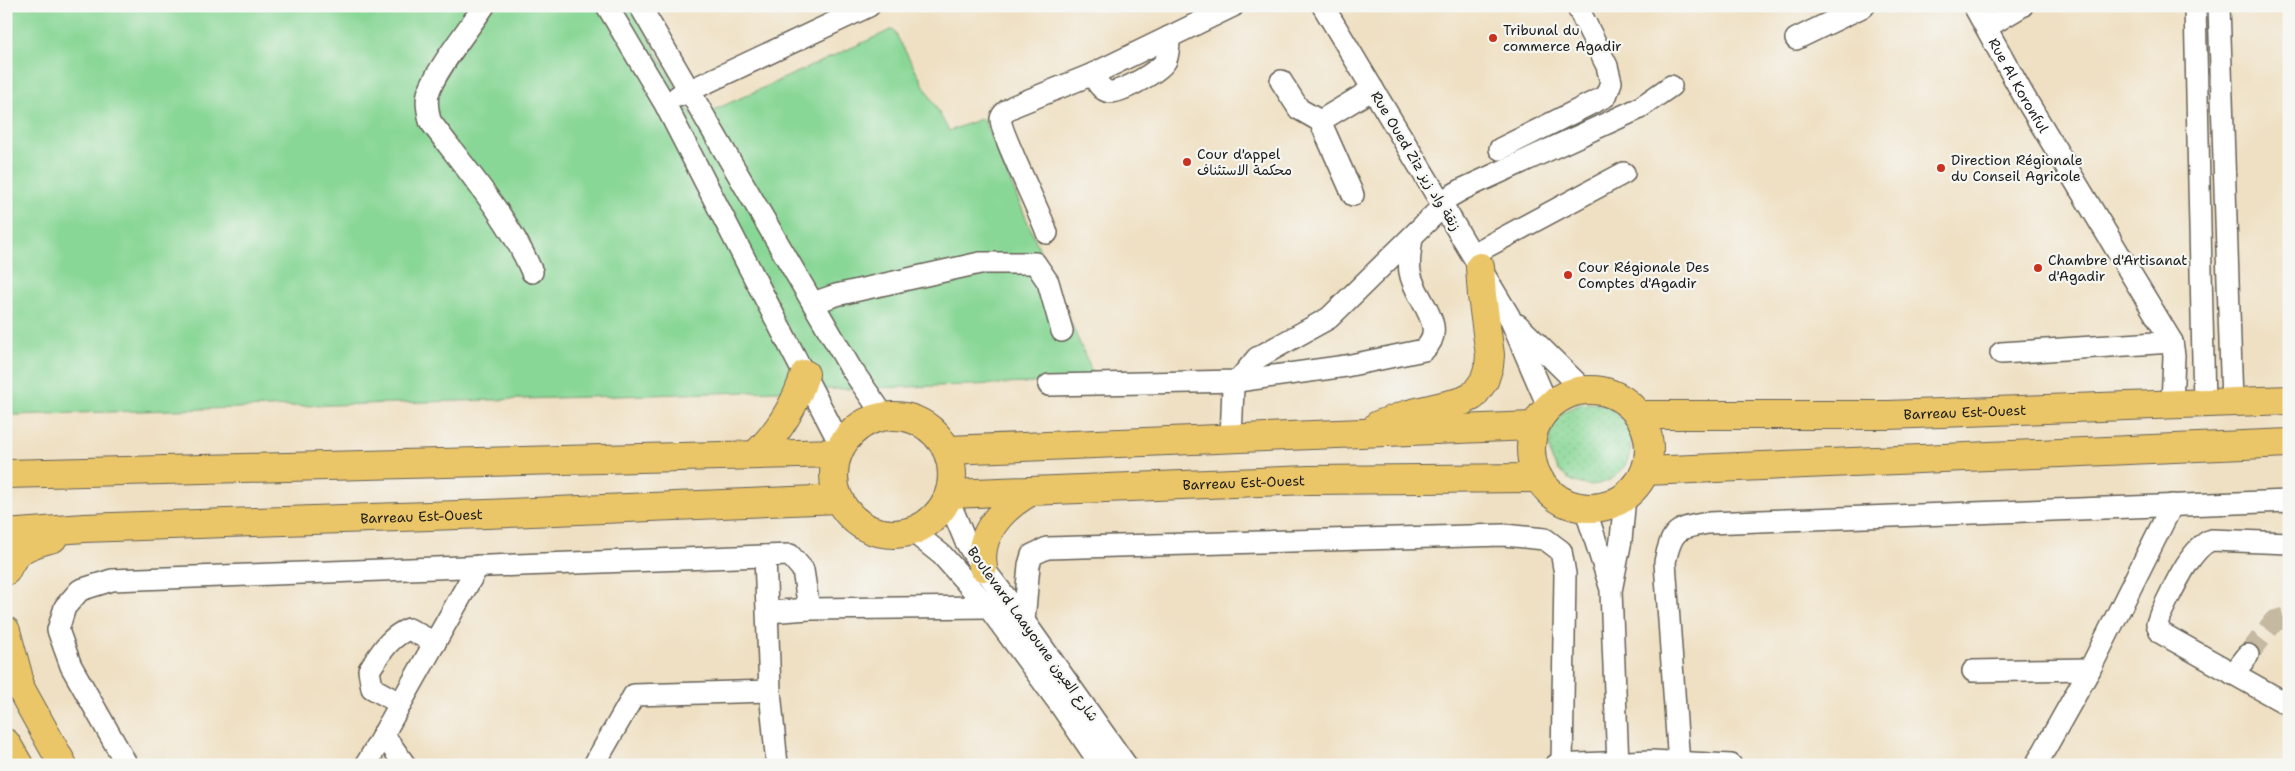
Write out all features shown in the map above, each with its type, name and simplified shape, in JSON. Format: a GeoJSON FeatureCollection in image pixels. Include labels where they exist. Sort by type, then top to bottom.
{"type":"FeatureCollection","features":[{"type":"Feature","properties":{"kind":"main road"},"geometry":{"type":"LineString","coordinates":[[1354,434],[1408,414],[1450,405],[1473,396],[1484,381],[1490,366],[1476,261]]}},
{"type":"Feature","properties":{"kind":"main road"},"geometry":{"type":"LineString","coordinates":[[755,456],[772,438],[786,418],[794,404],[805,374]]}},
{"type":"Feature","properties":{"kind":"main road"},"geometry":{"type":"LineString","coordinates":[[1584,390],[1604,391],[1618,396],[1630,404],[1640,415],[1648,433],[1650,452],[1646,471],[1637,486],[1625,497],[1606,506],[1585,508],[1566,503],[1550,493],[1538,478],[1530,452],[1541,416],[1564,395],[1584,390]]}},
{"type":"Feature","properties":{"kind":"main road","name":"Barreau Est-Ouest"},"geometry":{"type":"LineString","coordinates":[[1640,415],[1888,415],[2289,400]]}},
{"type":"Feature","properties":{"kind":"main road"},"geometry":{"type":"LineString","coordinates":[[884,416],[900,416],[914,419],[928,426],[948,450],[952,464],[953,479],[949,497],[939,513],[927,524],[912,531],[895,534],[877,532],[861,525],[848,513],[839,499],[834,476],[839,450],[852,432],[867,421],[884,416]]}},
{"type":"Feature","properties":{"kind":"main road"},"geometry":{"type":"LineString","coordinates":[[948,450],[1354,434],[1541,416]]}},
{"type":"Feature","properties":{"kind":"main road"},"geometry":{"type":"LineString","coordinates":[[1646,471],[2289,443]]}},
{"type":"Feature","properties":{"kind":"main road"},"geometry":{"type":"LineString","coordinates":[[6,474],[755,456],[839,450]]}},
{"type":"Feature","properties":{"kind":"main road","name":"Barreau Est-Ouest"},"geometry":{"type":"LineString","coordinates":[[949,497],[1032,491],[1309,480],[1538,478]]}},
{"type":"Feature","properties":{"kind":"main road"},"geometry":{"type":"LineString","coordinates":[[983,567],[981,556],[993,524],[1003,510],[1017,499],[1032,491]]}},
{"type":"Feature","properties":{"kind":"main road","name":"Barreau Est-Ouest"},"geometry":{"type":"LineString","coordinates":[[6,534],[84,528],[839,499]]}},
{"type":"Feature","properties":{"kind":"main road"},"geometry":{"type":"LineString","coordinates":[[6,571],[12,557],[25,547],[84,528]]}},
{"type":"Feature","properties":{"kind":"main road"},"geometry":{"type":"LineString","coordinates":[[6,631],[22,691]]}},
{"type":"Feature","properties":{"kind":"main road"},"geometry":{"type":"LineString","coordinates":[[6,658],[63,765]]}},
{"type":"Feature","properties":{"kind":"main road"},"geometry":{"type":"LineString","coordinates":[[6,743],[19,765]]}},
{"type":"Feature","properties":{"kind":"street"},"geometry":{"type":"LineString","coordinates":[[484,6],[436,77],[429,92],[427,104],[430,121],[523,251],[532,272]]}},
{"type":"Feature","properties":{"kind":"street"},"geometry":{"type":"LineString","coordinates":[[607,6],[665,104],[805,374],[839,450]]}},
{"type":"Feature","properties":{"kind":"street"},"geometry":{"type":"LineString","coordinates":[[640,6],[850,367],[884,416]]}},
{"type":"Feature","properties":{"kind":"street"},"geometry":{"type":"LineString","coordinates":[[665,104],[689,90],[869,6]]}},
{"type":"Feature","properties":{"kind":"street"},"geometry":{"type":"LineString","coordinates":[[1047,233],[1038,206],[1006,140],[1000,120],[1003,114],[1014,106],[1093,74],[1232,6]]}},
{"type":"Feature","properties":{"kind":"street","name":"Rue Oued Ziz زنقة واد زيز"},"geometry":{"type":"LineString","coordinates":[[1323,6],[1443,203],[1509,316],[1541,416]]}},
{"type":"Feature","properties":{"kind":"street"},"geometry":{"type":"LineString","coordinates":[[1500,149],[1606,96],[1611,82],[1608,66],[1577,6]]}},
{"type":"Feature","properties":{"kind":"street"},"geometry":{"type":"LineString","coordinates":[[1796,39],[1864,6]]}},
{"type":"Feature","properties":{"kind":"street","name":"Rue Al Koronful"},"geometry":{"type":"LineString","coordinates":[[1974,6],[2026,98],[2172,342],[2174,355],[2172,405]]}},
{"type":"Feature","properties":{"kind":"street"},"geometry":{"type":"LineString","coordinates":[[1987,27],[2022,6]]}},
{"type":"Feature","properties":{"kind":"street"},"geometry":{"type":"LineString","coordinates":[[2195,6],[2204,403]]}},
{"type":"Feature","properties":{"kind":"street"},"geometry":{"type":"LineString","coordinates":[[2219,6],[2232,402]]}},
{"type":"Feature","properties":{"kind":"street"},"geometry":{"type":"LineString","coordinates":[[1281,81],[1299,109],[1320,121],[1353,195]]}},
{"type":"Feature","properties":{"kind":"street"},"geometry":{"type":"LineString","coordinates":[[1230,438],[1233,387],[1257,358],[1329,318],[1412,237],[1443,203],[1463,189],[1638,109],[1671,86]]}},
{"type":"Feature","properties":{"kind":"street"},"geometry":{"type":"LineString","coordinates":[[1320,121],[1373,89]]}},
{"type":"Feature","properties":{"kind":"street"},"geometry":{"type":"LineString","coordinates":[[1476,261],[1624,172]]}},
{"type":"Feature","properties":{"kind":"street"},"geometry":{"type":"LineString","coordinates":[[1049,386],[1238,381],[1346,366],[1424,350],[1432,343],[1435,328],[1410,272],[1412,237]]}},
{"type":"Feature","properties":{"kind":"street"},"geometry":{"type":"LineString","coordinates":[[813,303],[836,295],[980,263],[1035,262],[1048,282],[1062,331]]}},
{"type":"Feature","properties":{"kind":"street","name":"Rue Oued Ziz زنقة واد زيز"},"geometry":{"type":"LineString","coordinates":[[1509,316],[1584,390]]}},
{"type":"Feature","properties":{"kind":"street"},"geometry":{"type":"LineString","coordinates":[[2001,353],[2172,342]]}},
{"type":"Feature","properties":{"kind":"street","name":"Boulevard Laayoune شارع العيون"},"geometry":{"type":"LineString","coordinates":[[949,497],[965,540],[1126,765]]}},
{"type":"Feature","properties":{"kind":"street"},"geometry":{"type":"LineString","coordinates":[[1618,763],[1612,591],[1621,540],[1625,497]]}},
{"type":"Feature","properties":{"kind":"street"},"geometry":{"type":"LineString","coordinates":[[1679,763],[1665,562],[1671,539],[1677,531],[1686,526],[1709,523],[2289,501]]}},
{"type":"Feature","properties":{"kind":"street"},"geometry":{"type":"LineString","coordinates":[[2036,765],[2090,669],[2172,505]]}},
{"type":"Feature","properties":{"kind":"street"},"geometry":{"type":"LineString","coordinates":[[1585,508],[1612,591]]}},
{"type":"Feature","properties":{"kind":"street","name":"Boulevard Laayoune شارع العيون"},"geometry":{"type":"LineString","coordinates":[[912,531],[942,555],[988,607],[1061,706],[1101,765]]}},
{"type":"Feature","properties":{"kind":"street"},"geometry":{"type":"LineString","coordinates":[[1024,621],[1029,565],[1032,556],[1047,548],[1504,535],[1545,540],[1561,552],[1565,574],[1562,765]]}},
{"type":"Feature","properties":{"kind":"street"},"geometry":{"type":"LineString","coordinates":[[2289,543],[2211,540],[2205,543],[2193,556],[2160,615],[2157,624],[2161,634],[2289,705]]}},
{"type":"Feature","properties":{"kind":"street"},"geometry":{"type":"LineString","coordinates":[[127,765],[71,666],[58,630],[65,606],[80,590],[112,580],[790,555],[801,566],[809,609]]}},
{"type":"Feature","properties":{"kind":"street"},"geometry":{"type":"LineString","coordinates":[[765,556],[770,690],[777,765]]}},
{"type":"Feature","properties":{"kind":"street"},"geometry":{"type":"LineString","coordinates":[[366,765],[478,566]]}},
{"type":"Feature","properties":{"kind":"street"},"geometry":{"type":"LineString","coordinates":[[768,612],[809,609],[988,607]]}},
{"type":"Feature","properties":{"kind":"street"},"geometry":{"type":"LineString","coordinates":[[401,704],[372,688],[369,670],[387,643],[397,634],[409,629],[435,643]]}},
{"type":"Feature","properties":{"kind":"street"},"geometry":{"type":"LineString","coordinates":[[2233,674],[2248,655]]}},
{"type":"Feature","properties":{"kind":"street"},"geometry":{"type":"LineString","coordinates":[[1973,671],[2090,669]]}},
{"type":"Feature","properties":{"kind":"street"},"geometry":{"type":"LineString","coordinates":[[594,765],[634,695],[770,690]]}},
{"type":"Feature","properties":{"kind":"street"},"geometry":{"type":"LineString","coordinates":[[384,734],[405,765]]}},
{"type":"Feature","properties":{"kind":"street"},"geometry":{"type":"LineString","coordinates":[[1556,765],[1679,763],[1731,765]]}},
{"type":"Feature","properties":{"kind":"green space"},"geometry":{"type":"Polygon","coordinates":[[[6,6],[631,6],[694,119],[893,29],[949,131],[983,118],[1096,381],[12,415],[6,413],[6,6]]]}},
{"type":"Feature","properties":{"kind":"green space"},"geometry":{"type":"Polygon","coordinates":[[[1590,403],[1606,406],[1619,415],[1628,428],[1631,444],[1628,460],[1619,473],[1606,482],[1590,485],[1574,482],[1561,473],[1552,460],[1549,444],[1552,428],[1561,415],[1574,406],[1590,403]]]}},
{"type":"Feature","properties":{"kind":"tunnel"},"geometry":{"type":"LineString","coordinates":[[2248,655],[2274,621],[2289,617]]}},
{"type":"Feature","properties":{"kind":"place","name":"Tribunal du commerce Agadir"},"geometry":{"type":"Point","coordinates":[1493,38]}},
{"type":"Feature","properties":{"kind":"place","name":"Cour d'appel محكمة الاستئناف"},"geometry":{"type":"Point","coordinates":[1187,162]}},
{"type":"Feature","properties":{"kind":"place","name":"Direction Régionale du Conseil Agricole"},"geometry":{"type":"Point","coordinates":[1941,168]}},
{"type":"Feature","properties":{"kind":"place","name":"Chambre d'Artisanat d'Agadir"},"geometry":{"type":"Point","coordinates":[2038,268]}},
{"type":"Feature","properties":{"kind":"place","name":"Cour Régionale Des Comptes d'Agadir"},"geometry":{"type":"Point","coordinates":[1568,275]}}]}
